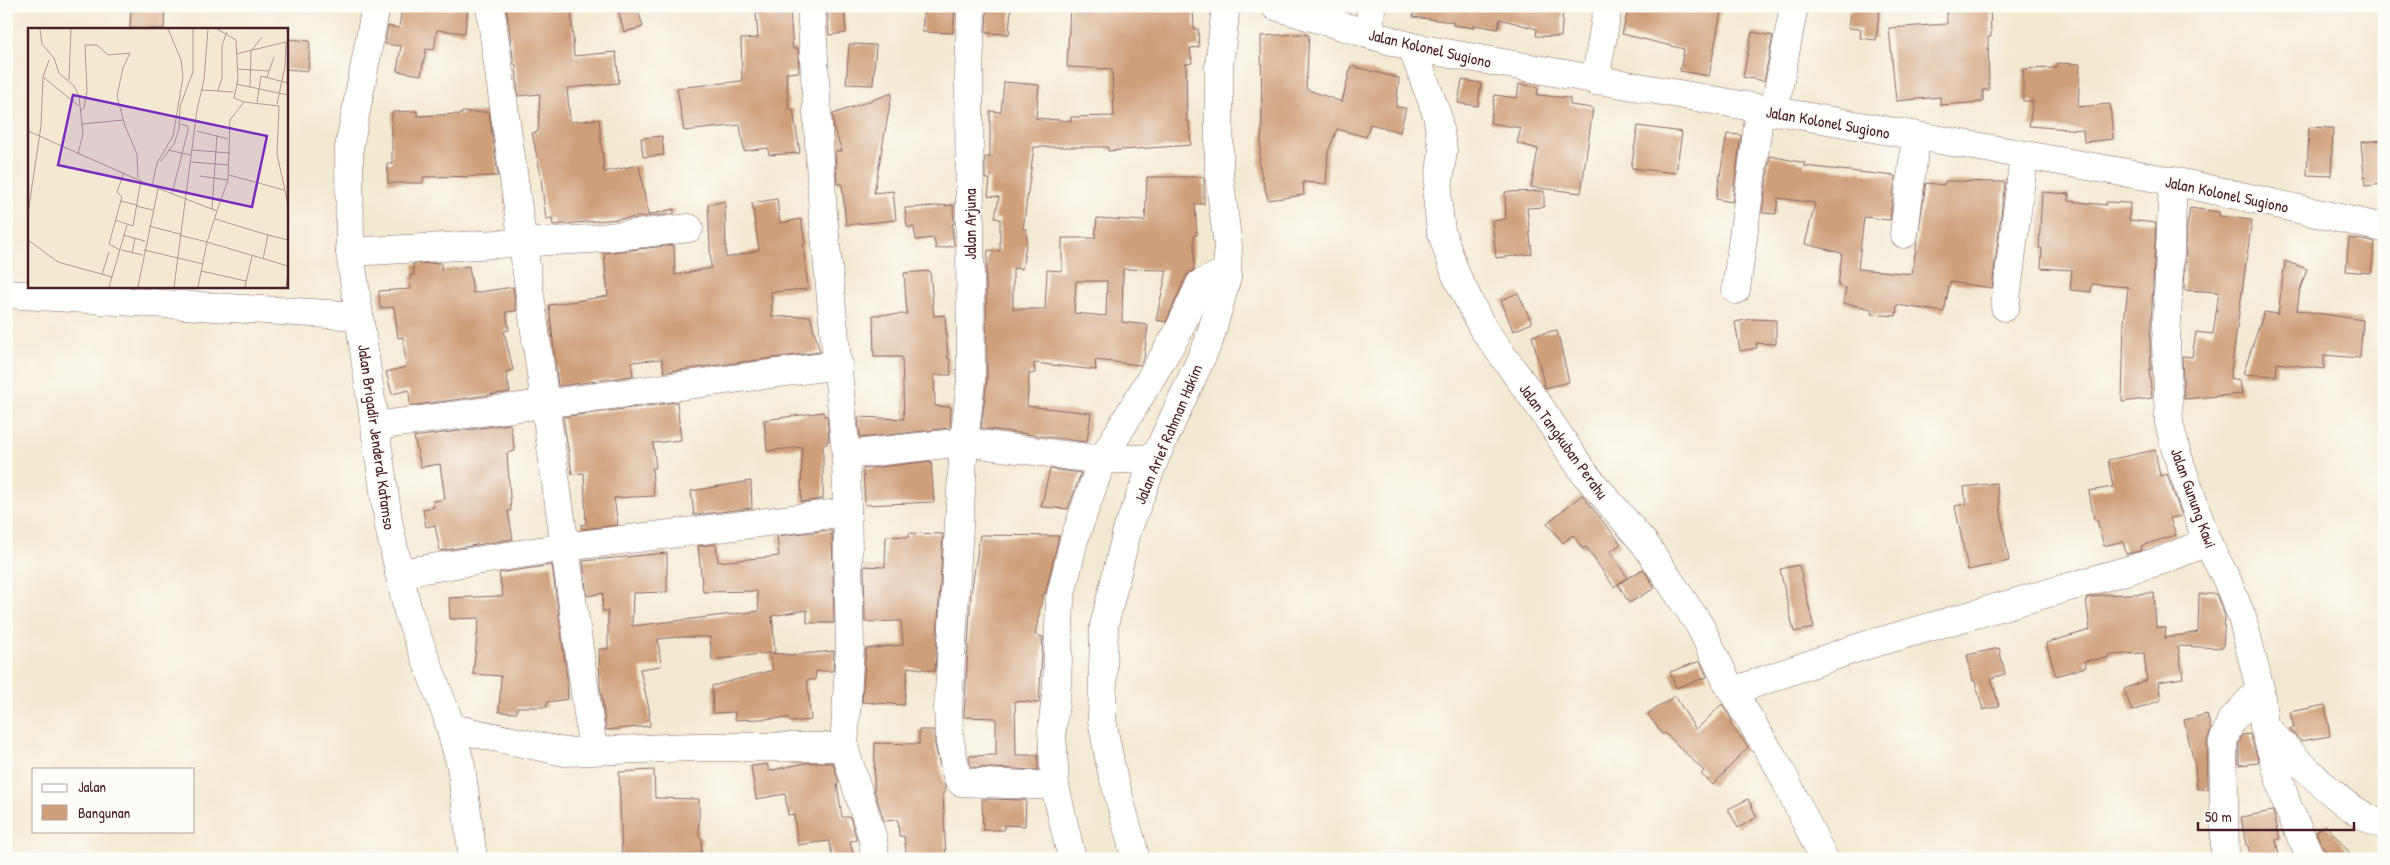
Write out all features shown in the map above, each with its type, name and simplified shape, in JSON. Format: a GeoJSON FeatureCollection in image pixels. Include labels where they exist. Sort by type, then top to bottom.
{"type":"FeatureCollection","features":[{"type":"Feature","properties":{"kind":"street","name":"Jalan Brigadir Jenderal Katamso"},"geometry":{"type":"LineString","coordinates":[[376,6],[349,148],[350,252],[390,526],[399,573],[408,612],[451,728],[461,766],[473,859]]}},
{"type":"Feature","properties":{"kind":"street"},"geometry":{"type":"LineString","coordinates":[[490,6],[594,750]]}},
{"type":"Feature","properties":{"kind":"street"},"geometry":{"type":"LineString","coordinates":[[811,6],[823,214],[839,365],[846,455],[850,647],[844,747],[873,839],[875,859]]}},
{"type":"Feature","properties":{"kind":"street","name":"Jalan Arjuna"},"geometry":{"type":"LineString","coordinates":[[971,6],[969,78],[971,380],[964,442],[948,709],[950,742],[957,777],[961,782],[967,784],[1055,786]]}},
{"type":"Feature","properties":{"kind":"street","name":"Jalan Arief Rahman Hakim"},"geometry":{"type":"LineString","coordinates":[[1136,859],[1111,768],[1102,720],[1104,626],[1127,531],[1155,458],[1209,341],[1228,276],[1228,246],[1219,155],[1219,67],[1226,6]]}},
{"type":"Feature","properties":{"kind":"street","name":"Jalan Kolonel Sugiono"},"geometry":{"type":"LineString","coordinates":[[1275,6],[1412,47],[1595,81],[2173,181],[2384,228]]}},
{"type":"Feature","properties":{"kind":"street"},"geometry":{"type":"LineString","coordinates":[[1370,35],[1371,6]]}},
{"type":"Feature","properties":{"kind":"street"},"geometry":{"type":"LineString","coordinates":[[1595,81],[1608,6]]}},
{"type":"Feature","properties":{"kind":"street"},"geometry":{"type":"LineString","coordinates":[[1736,290],[1767,111],[1794,6]]}},
{"type":"Feature","properties":{"kind":"street","name":"Jalan Tangkuban Perahu"},"geometry":{"type":"LineString","coordinates":[[1412,47],[1437,115],[1443,150],[1437,196],[1441,232],[1456,275],[1482,327],[1542,410],[1585,474],[1645,544],[1700,626],[1728,684],[1780,769],[1824,859]]}},
{"type":"Feature","properties":{"kind":"street"},"geometry":{"type":"LineString","coordinates":[[1904,234],[1916,137]]}},
{"type":"Feature","properties":{"kind":"street"},"geometry":{"type":"LineString","coordinates":[[2005,308],[2024,156]]}},
{"type":"Feature","properties":{"kind":"street","name":"Jalan Gunung Kawi"},"geometry":{"type":"LineString","coordinates":[[2173,181],[2166,342],[2169,423],[2176,451],[2207,542],[2226,578],[2242,617],[2260,689],[2264,726],[2287,805],[2311,859]]}},
{"type":"Feature","properties":{"kind":"street"},"geometry":{"type":"LineString","coordinates":[[350,252],[523,243],[689,228]]}},
{"type":"Feature","properties":{"kind":"street"},"geometry":{"type":"LineString","coordinates":[[1072,859],[1055,786],[1052,732],[1057,685],[1060,599],[1074,540],[1102,460],[1177,334],[1200,284],[1217,276],[1228,276]]}},
{"type":"Feature","properties":{"kind":"street"},"geometry":{"type":"LineString","coordinates":[[6,294],[359,316]]}},
{"type":"Feature","properties":{"kind":"street"},"geometry":{"type":"LineString","coordinates":[[375,426],[839,365]]}},
{"type":"Feature","properties":{"kind":"street"},"geometry":{"type":"LineString","coordinates":[[846,455],[964,442],[1102,460],[1155,458]]}},
{"type":"Feature","properties":{"kind":"street"},"geometry":{"type":"LineString","coordinates":[[399,573],[565,547],[847,512]]}},
{"type":"Feature","properties":{"kind":"street"},"geometry":{"type":"LineString","coordinates":[[1733,691],[1857,648],[2163,560],[2207,542]]}},
{"type":"Feature","properties":{"kind":"street"},"geometry":{"type":"LineString","coordinates":[[2225,859],[2223,741],[2231,721],[2260,689]]}},
{"type":"Feature","properties":{"kind":"street"},"geometry":{"type":"LineString","coordinates":[[2264,726],[2321,781],[2360,813],[2384,825]]}},
{"type":"Feature","properties":{"kind":"street"},"geometry":{"type":"LineString","coordinates":[[451,728],[565,752],[844,747]]}},
{"type":"Feature","properties":{"kind":"building"},"geometry":{"type":"Polygon","coordinates":[[[131,6],[165,6],[164,28],[130,28],[131,6]]]}},
{"type":"Feature","properties":{"kind":"building"},"geometry":{"type":"Polygon","coordinates":[[[402,6],[468,6],[465,33],[437,30],[434,50],[426,49],[421,75],[397,71],[401,46],[385,44],[388,26],[399,28],[402,6]]]}},
{"type":"Feature","properties":{"kind":"building"},"geometry":{"type":"Polygon","coordinates":[[[506,6],[571,6],[574,56],[616,52],[619,83],[567,88],[570,122],[599,119],[604,172],[639,165],[648,215],[674,209],[674,214],[553,225],[552,218],[546,219],[540,171],[532,133],[538,132],[540,94],[518,96],[516,65],[514,64],[506,6]]]}},
{"type":"Feature","properties":{"kind":"building"},"geometry":{"type":"Polygon","coordinates":[[[617,6],[637,6],[643,27],[624,32],[617,6]]]}},
{"type":"Feature","properties":{"kind":"building"},"geometry":{"type":"Polygon","coordinates":[[[827,6],[844,6],[846,33],[829,35],[827,6]]]}},
{"type":"Feature","properties":{"kind":"building"},"geometry":{"type":"Polygon","coordinates":[[[924,6],[955,6],[953,33],[922,32],[924,6]]]}},
{"type":"Feature","properties":{"kind":"building"},"geometry":{"type":"Polygon","coordinates":[[[987,6],[1011,6],[1009,34],[986,33],[987,6]]]}},
{"type":"Feature","properties":{"kind":"building"},"geometry":{"type":"Polygon","coordinates":[[[1070,6],[1193,6],[1194,29],[1198,29],[1199,47],[1190,48],[1192,63],[1186,64],[1187,121],[1189,121],[1191,145],[1108,151],[1108,147],[1034,147],[1023,229],[1026,229],[1027,240],[1022,269],[1013,268],[1013,309],[1045,309],[1047,270],[1062,271],[1062,238],[1095,238],[1097,218],[1145,221],[1147,177],[1204,177],[1204,204],[1195,204],[1197,235],[1194,235],[1194,270],[1187,274],[1166,322],[1156,320],[1167,270],[1123,269],[1122,322],[1148,325],[1144,358],[1140,365],[1095,360],[1096,370],[1034,363],[1035,373],[1029,374],[1027,406],[1091,413],[1087,442],[981,428],[987,380],[986,275],[988,250],[1000,251],[1000,219],[995,218],[999,197],[988,196],[990,179],[985,179],[985,157],[990,157],[990,111],[1001,112],[1004,82],[1039,85],[1036,118],[1071,121],[1071,117],[1114,116],[1112,69],[1067,67],[1070,6]],[[1076,281],[1074,313],[1106,316],[1107,281],[1076,281]]]}},
{"type":"Feature","properties":{"kind":"building"},"geometry":{"type":"Polygon","coordinates":[[[1414,6],[1531,6],[1563,11],[1561,37],[1536,36],[1537,29],[1500,19],[1498,29],[1474,25],[1474,28],[1453,25],[1453,22],[1413,17],[1414,6]]]}},
{"type":"Feature","properties":{"kind":"building"},"geometry":{"type":"Polygon","coordinates":[[[1629,6],[1722,6],[1709,76],[1680,71],[1684,49],[1622,34],[1629,6]]]}},
{"type":"Feature","properties":{"kind":"building"},"geometry":{"type":"Polygon","coordinates":[[[1851,6],[1880,6],[1876,40],[1860,38],[1861,29],[1848,28],[1851,6]]]}},
{"type":"Feature","properties":{"kind":"building"},"geometry":{"type":"Polygon","coordinates":[[[1947,6],[1990,6],[1991,37],[1988,37],[1989,90],[1983,90],[1983,102],[1940,105],[1940,97],[1896,101],[1889,28],[1947,24],[1947,6]]]}},
{"type":"Feature","properties":{"kind":"building"},"geometry":{"type":"Polygon","coordinates":[[[790,11],[793,49],[798,48],[799,72],[786,73],[789,109],[793,109],[800,153],[769,155],[768,148],[744,151],[740,125],[684,131],[677,88],[742,81],[741,39],[758,38],[756,13],[790,11]]]}},
{"type":"Feature","properties":{"kind":"building"},"geometry":{"type":"Polygon","coordinates":[[[1752,32],[1773,36],[1764,81],[1743,77],[1752,32]]]}},
{"type":"Feature","properties":{"kind":"building"},"geometry":{"type":"Polygon","coordinates":[[[1309,35],[1306,89],[1342,102],[1351,66],[1399,78],[1396,107],[1406,108],[1400,132],[1370,124],[1366,137],[1337,129],[1328,152],[1326,184],[1303,182],[1304,195],[1268,200],[1259,164],[1262,130],[1261,36],[1309,35]]]}},
{"type":"Feature","properties":{"kind":"building"},"geometry":{"type":"Polygon","coordinates":[[[288,39],[310,41],[308,71],[288,69],[288,39]]]}},
{"type":"Feature","properties":{"kind":"building"},"geometry":{"type":"Polygon","coordinates":[[[849,44],[876,45],[873,85],[846,84],[849,44]]]}},
{"type":"Feature","properties":{"kind":"building"},"geometry":{"type":"Polygon","coordinates":[[[2057,63],[2080,64],[2078,107],[2110,104],[2113,139],[2084,142],[2083,130],[2029,126],[2033,101],[2023,101],[2023,69],[2056,68],[2057,63]]]}},
{"type":"Feature","properties":{"kind":"building"},"geometry":{"type":"Polygon","coordinates":[[[1462,80],[1481,83],[1478,106],[1458,103],[1462,80]]]}},
{"type":"Feature","properties":{"kind":"building"},"geometry":{"type":"Polygon","coordinates":[[[1519,84],[1538,87],[1537,95],[1570,98],[1570,105],[1593,108],[1581,193],[1531,187],[1538,149],[1517,143],[1521,128],[1490,123],[1495,95],[1517,98],[1519,84]]]}},
{"type":"Feature","properties":{"kind":"building"},"geometry":{"type":"Polygon","coordinates":[[[892,93],[874,193],[893,191],[896,220],[846,225],[842,184],[837,184],[835,151],[842,151],[834,129],[833,114],[892,93]]]}},
{"type":"Feature","properties":{"kind":"building"},"geometry":{"type":"Polygon","coordinates":[[[417,111],[417,116],[489,112],[498,176],[423,177],[423,183],[388,183],[387,163],[392,163],[392,112],[417,111]]]}},
{"type":"Feature","properties":{"kind":"building"},"geometry":{"type":"Polygon","coordinates":[[[1638,126],[1682,132],[1676,173],[1631,168],[1638,126]]]}},
{"type":"Feature","properties":{"kind":"building"},"geometry":{"type":"Polygon","coordinates":[[[2309,127],[2333,128],[2331,176],[2307,175],[2309,127]]]}},
{"type":"Feature","properties":{"kind":"building"},"geometry":{"type":"Polygon","coordinates":[[[1727,134],[1741,135],[1732,202],[1716,199],[1727,134]]]}},
{"type":"Feature","properties":{"kind":"building"},"geometry":{"type":"Polygon","coordinates":[[[662,136],[664,155],[643,157],[641,138],[662,136]]]}},
{"type":"Feature","properties":{"kind":"building"},"geometry":{"type":"Polygon","coordinates":[[[2384,140],[2384,184],[2365,186],[2361,142],[2384,140]]]}},
{"type":"Feature","properties":{"kind":"building"},"geometry":{"type":"Polygon","coordinates":[[[1770,156],[1805,163],[1804,166],[1895,176],[1890,220],[1864,217],[1858,269],[1912,274],[1926,183],[1944,185],[1945,181],[2005,182],[1992,288],[1950,282],[1944,312],[1897,305],[1896,316],[1871,314],[1872,309],[1843,303],[1846,288],[1838,286],[1842,253],[1805,244],[1815,203],[1778,198],[1776,214],[1762,213],[1770,156]]]}},
{"type":"Feature","properties":{"kind":"building"},"geometry":{"type":"Polygon","coordinates":[[[1544,191],[1544,207],[1527,208],[1532,254],[1496,258],[1492,221],[1506,219],[1505,192],[1544,191]]]}},
{"type":"Feature","properties":{"kind":"building"},"geometry":{"type":"Polygon","coordinates":[[[2042,192],[2069,194],[2069,201],[2106,205],[2106,202],[2130,203],[2129,220],[2156,223],[2150,342],[2151,370],[2149,369],[2152,398],[2122,402],[2124,323],[2128,287],[2092,284],[2091,292],[2070,290],[2072,270],[2041,268],[2042,248],[2039,248],[2042,192]]]}},
{"type":"Feature","properties":{"kind":"building"},"geometry":{"type":"Polygon","coordinates":[[[777,199],[780,223],[801,219],[808,289],[771,292],[772,317],[810,316],[820,352],[664,372],[662,359],[631,362],[633,376],[558,386],[549,305],[608,296],[604,253],[674,245],[675,275],[711,268],[708,205],[725,201],[726,258],[759,250],[752,203],[777,199]]]}},
{"type":"Feature","properties":{"kind":"building"},"geometry":{"type":"Polygon","coordinates":[[[953,205],[954,246],[936,249],[934,238],[916,240],[914,227],[907,227],[905,208],[953,205]]]}},
{"type":"Feature","properties":{"kind":"building"},"geometry":{"type":"Polygon","coordinates":[[[2190,208],[2219,212],[2219,216],[2252,220],[2230,378],[2240,380],[2242,394],[2184,399],[2182,356],[2192,357],[2196,332],[2213,334],[2219,292],[2184,290],[2187,226],[2190,208]]]}},
{"type":"Feature","properties":{"kind":"building"},"geometry":{"type":"Polygon","coordinates":[[[2349,238],[2375,242],[2371,273],[2346,271],[2349,238]]]}},
{"type":"Feature","properties":{"kind":"building"},"geometry":{"type":"Polygon","coordinates":[[[2285,261],[2307,269],[2300,289],[2297,310],[2363,320],[2360,358],[2324,355],[2324,369],[2277,363],[2276,376],[2243,374],[2264,312],[2278,314],[2285,261]]]}},
{"type":"Feature","properties":{"kind":"building"},"geometry":{"type":"Polygon","coordinates":[[[441,263],[441,270],[469,266],[473,293],[513,287],[516,311],[506,312],[509,330],[504,331],[513,370],[506,372],[510,392],[410,406],[409,390],[392,394],[386,372],[406,367],[403,337],[398,338],[394,307],[380,308],[379,291],[411,289],[410,275],[414,275],[413,264],[441,263]]]}},
{"type":"Feature","properties":{"kind":"building"},"geometry":{"type":"Polygon","coordinates":[[[930,271],[934,316],[945,315],[951,375],[934,375],[935,406],[951,407],[950,428],[860,438],[858,417],[904,419],[902,357],[874,357],[873,315],[907,314],[904,273],[930,271]]]}},
{"type":"Feature","properties":{"kind":"building"},"geometry":{"type":"Polygon","coordinates":[[[1518,293],[1532,323],[1513,331],[1501,300],[1518,293]]]}},
{"type":"Feature","properties":{"kind":"building"},"geometry":{"type":"Polygon","coordinates":[[[1752,319],[1776,320],[1776,344],[1756,343],[1757,348],[1740,351],[1735,322],[1752,319]]]}},
{"type":"Feature","properties":{"kind":"building"},"geometry":{"type":"Polygon","coordinates":[[[1557,330],[1569,382],[1545,388],[1532,336],[1557,330]]]}},
{"type":"Feature","properties":{"kind":"building"},"geometry":{"type":"Polygon","coordinates":[[[677,402],[681,440],[653,443],[656,468],[652,468],[654,496],[614,498],[618,525],[582,529],[581,525],[586,524],[584,473],[572,474],[563,417],[677,402]]]}},
{"type":"Feature","properties":{"kind":"building"},"geometry":{"type":"Polygon","coordinates":[[[823,412],[824,416],[827,416],[829,441],[823,445],[823,499],[801,502],[802,447],[767,451],[764,420],[823,412]]]}},
{"type":"Feature","properties":{"kind":"building"},"geometry":{"type":"Polygon","coordinates":[[[510,424],[515,451],[507,453],[511,511],[508,511],[513,539],[440,551],[435,525],[426,527],[423,509],[434,507],[433,501],[445,499],[440,464],[421,467],[414,437],[510,424]]]}},
{"type":"Feature","properties":{"kind":"building"},"geometry":{"type":"Polygon","coordinates":[[[2155,450],[2160,476],[2167,474],[2182,516],[2170,518],[2176,535],[2141,546],[2142,550],[2126,554],[2123,541],[2104,546],[2097,520],[2094,520],[2089,491],[2113,487],[2108,460],[2155,450]]]}},
{"type":"Feature","properties":{"kind":"building"},"geometry":{"type":"Polygon","coordinates":[[[931,461],[934,502],[865,505],[863,469],[931,461]]]}},
{"type":"Feature","properties":{"kind":"building"},"geometry":{"type":"Polygon","coordinates":[[[1050,469],[1081,473],[1068,509],[1041,507],[1050,469]]]}},
{"type":"Feature","properties":{"kind":"building"},"geometry":{"type":"Polygon","coordinates":[[[751,481],[752,508],[694,515],[691,491],[751,481]]]}},
{"type":"Feature","properties":{"kind":"building"},"geometry":{"type":"Polygon","coordinates":[[[1996,483],[2009,561],[1968,570],[1955,506],[1966,504],[1964,487],[1996,483]]]}},
{"type":"Feature","properties":{"kind":"building"},"geometry":{"type":"Polygon","coordinates":[[[1582,495],[1621,544],[1610,552],[1627,577],[1614,587],[1586,547],[1583,549],[1573,535],[1563,543],[1547,523],[1582,495]]]}},
{"type":"Feature","properties":{"kind":"building"},"geometry":{"type":"Polygon","coordinates":[[[832,531],[834,623],[807,623],[807,610],[772,616],[775,652],[712,660],[710,637],[658,639],[661,666],[640,669],[650,713],[650,726],[606,730],[600,684],[599,649],[608,649],[608,611],[602,611],[603,593],[587,596],[583,561],[667,553],[667,592],[633,593],[632,626],[759,611],[757,591],[703,592],[698,546],[716,544],[718,562],[779,556],[777,536],[832,531]]]}},
{"type":"Feature","properties":{"kind":"building"},"geometry":{"type":"Polygon","coordinates":[[[909,533],[943,534],[935,671],[908,667],[904,705],[862,702],[866,649],[903,645],[901,621],[865,622],[864,566],[885,567],[886,536],[909,537],[909,533]]]}},
{"type":"Feature","properties":{"kind":"building"},"geometry":{"type":"Polygon","coordinates":[[[980,535],[1059,536],[1045,594],[1043,594],[1035,635],[1043,637],[1039,703],[1015,701],[1016,755],[1038,755],[1038,770],[971,767],[969,756],[996,755],[996,718],[964,717],[971,594],[980,535]]]}},
{"type":"Feature","properties":{"kind":"building"},"geometry":{"type":"Polygon","coordinates":[[[552,565],[568,699],[547,702],[547,707],[517,707],[517,713],[499,712],[501,676],[473,674],[479,618],[450,619],[449,598],[503,596],[499,573],[552,565]]]}},
{"type":"Feature","properties":{"kind":"building"},"geometry":{"type":"Polygon","coordinates":[[[1799,565],[1814,628],[1794,632],[1780,569],[1799,565]]]}},
{"type":"Feature","properties":{"kind":"building"},"geometry":{"type":"Polygon","coordinates":[[[1643,569],[1655,588],[1629,603],[1618,584],[1643,569]]]}},
{"type":"Feature","properties":{"kind":"building"},"geometry":{"type":"Polygon","coordinates":[[[2154,593],[2156,627],[2166,628],[2165,638],[2198,632],[2199,594],[2216,594],[2225,616],[2223,648],[2178,646],[2183,678],[2158,682],[2161,700],[2132,711],[2124,689],[2147,680],[2144,653],[2108,655],[2108,658],[2084,661],[2086,667],[2056,676],[2046,643],[2090,630],[2086,598],[2102,595],[2154,593]]]}},
{"type":"Feature","properties":{"kind":"building"},"geometry":{"type":"Polygon","coordinates":[[[1999,648],[2005,674],[1991,678],[1999,706],[1983,710],[1975,681],[1973,681],[1967,655],[1999,648]]]}},
{"type":"Feature","properties":{"kind":"building"},"geometry":{"type":"Polygon","coordinates":[[[834,651],[833,671],[816,671],[815,680],[807,680],[811,720],[790,722],[789,718],[735,720],[735,712],[713,713],[712,686],[773,670],[769,653],[791,655],[834,651]]]}},
{"type":"Feature","properties":{"kind":"building"},"geometry":{"type":"Polygon","coordinates":[[[1700,661],[1707,677],[1676,688],[1670,672],[1700,661]]]}},
{"type":"Feature","properties":{"kind":"building"},"geometry":{"type":"Polygon","coordinates":[[[1675,696],[1696,730],[1722,704],[1732,721],[1730,723],[1748,747],[1713,785],[1701,774],[1704,771],[1665,733],[1663,735],[1648,714],[1675,696]]]}},
{"type":"Feature","properties":{"kind":"building"},"geometry":{"type":"Polygon","coordinates":[[[2325,705],[2330,736],[2301,741],[2289,729],[2294,728],[2290,712],[2325,705]]]}},
{"type":"Feature","properties":{"kind":"building"},"geometry":{"type":"Polygon","coordinates":[[[2207,714],[2211,730],[2207,741],[2208,789],[2197,789],[2195,766],[2184,720],[2207,714]]]}},
{"type":"Feature","properties":{"kind":"building"},"geometry":{"type":"Polygon","coordinates":[[[919,730],[934,730],[935,745],[945,786],[945,793],[943,793],[946,859],[907,859],[904,836],[899,836],[898,820],[884,821],[874,790],[875,743],[919,744],[919,730]]]}},
{"type":"Feature","properties":{"kind":"building"},"geometry":{"type":"Polygon","coordinates":[[[2250,734],[2259,763],[2239,765],[2239,744],[2242,735],[2250,734]]]}},
{"type":"Feature","properties":{"kind":"building"},"geometry":{"type":"Polygon","coordinates":[[[805,763],[833,763],[839,783],[837,783],[842,817],[850,817],[857,840],[850,841],[854,859],[833,859],[829,841],[798,845],[794,814],[788,815],[785,794],[756,799],[751,766],[767,764],[769,771],[805,763]]]}},
{"type":"Feature","properties":{"kind":"building"},"geometry":{"type":"Polygon","coordinates":[[[654,770],[655,798],[699,799],[699,838],[702,838],[701,858],[622,859],[619,772],[654,770]]]}},
{"type":"Feature","properties":{"kind":"building"},"geometry":{"type":"Polygon","coordinates":[[[982,799],[1026,800],[1025,826],[1004,825],[1004,830],[983,830],[982,799]]]}},
{"type":"Feature","properties":{"kind":"building"},"geometry":{"type":"Polygon","coordinates":[[[1748,799],[1757,817],[1738,828],[1728,809],[1748,799]]]}},
{"type":"Feature","properties":{"kind":"building"},"geometry":{"type":"Polygon","coordinates":[[[2273,811],[2280,839],[2276,840],[2280,859],[2251,859],[2248,845],[2246,845],[2241,817],[2273,811]]]}},
{"type":"Feature","properties":{"kind":"building"},"geometry":{"type":"Polygon","coordinates":[[[2325,824],[2355,859],[2333,859],[2323,847],[2316,832],[2325,824]]]}}]}
